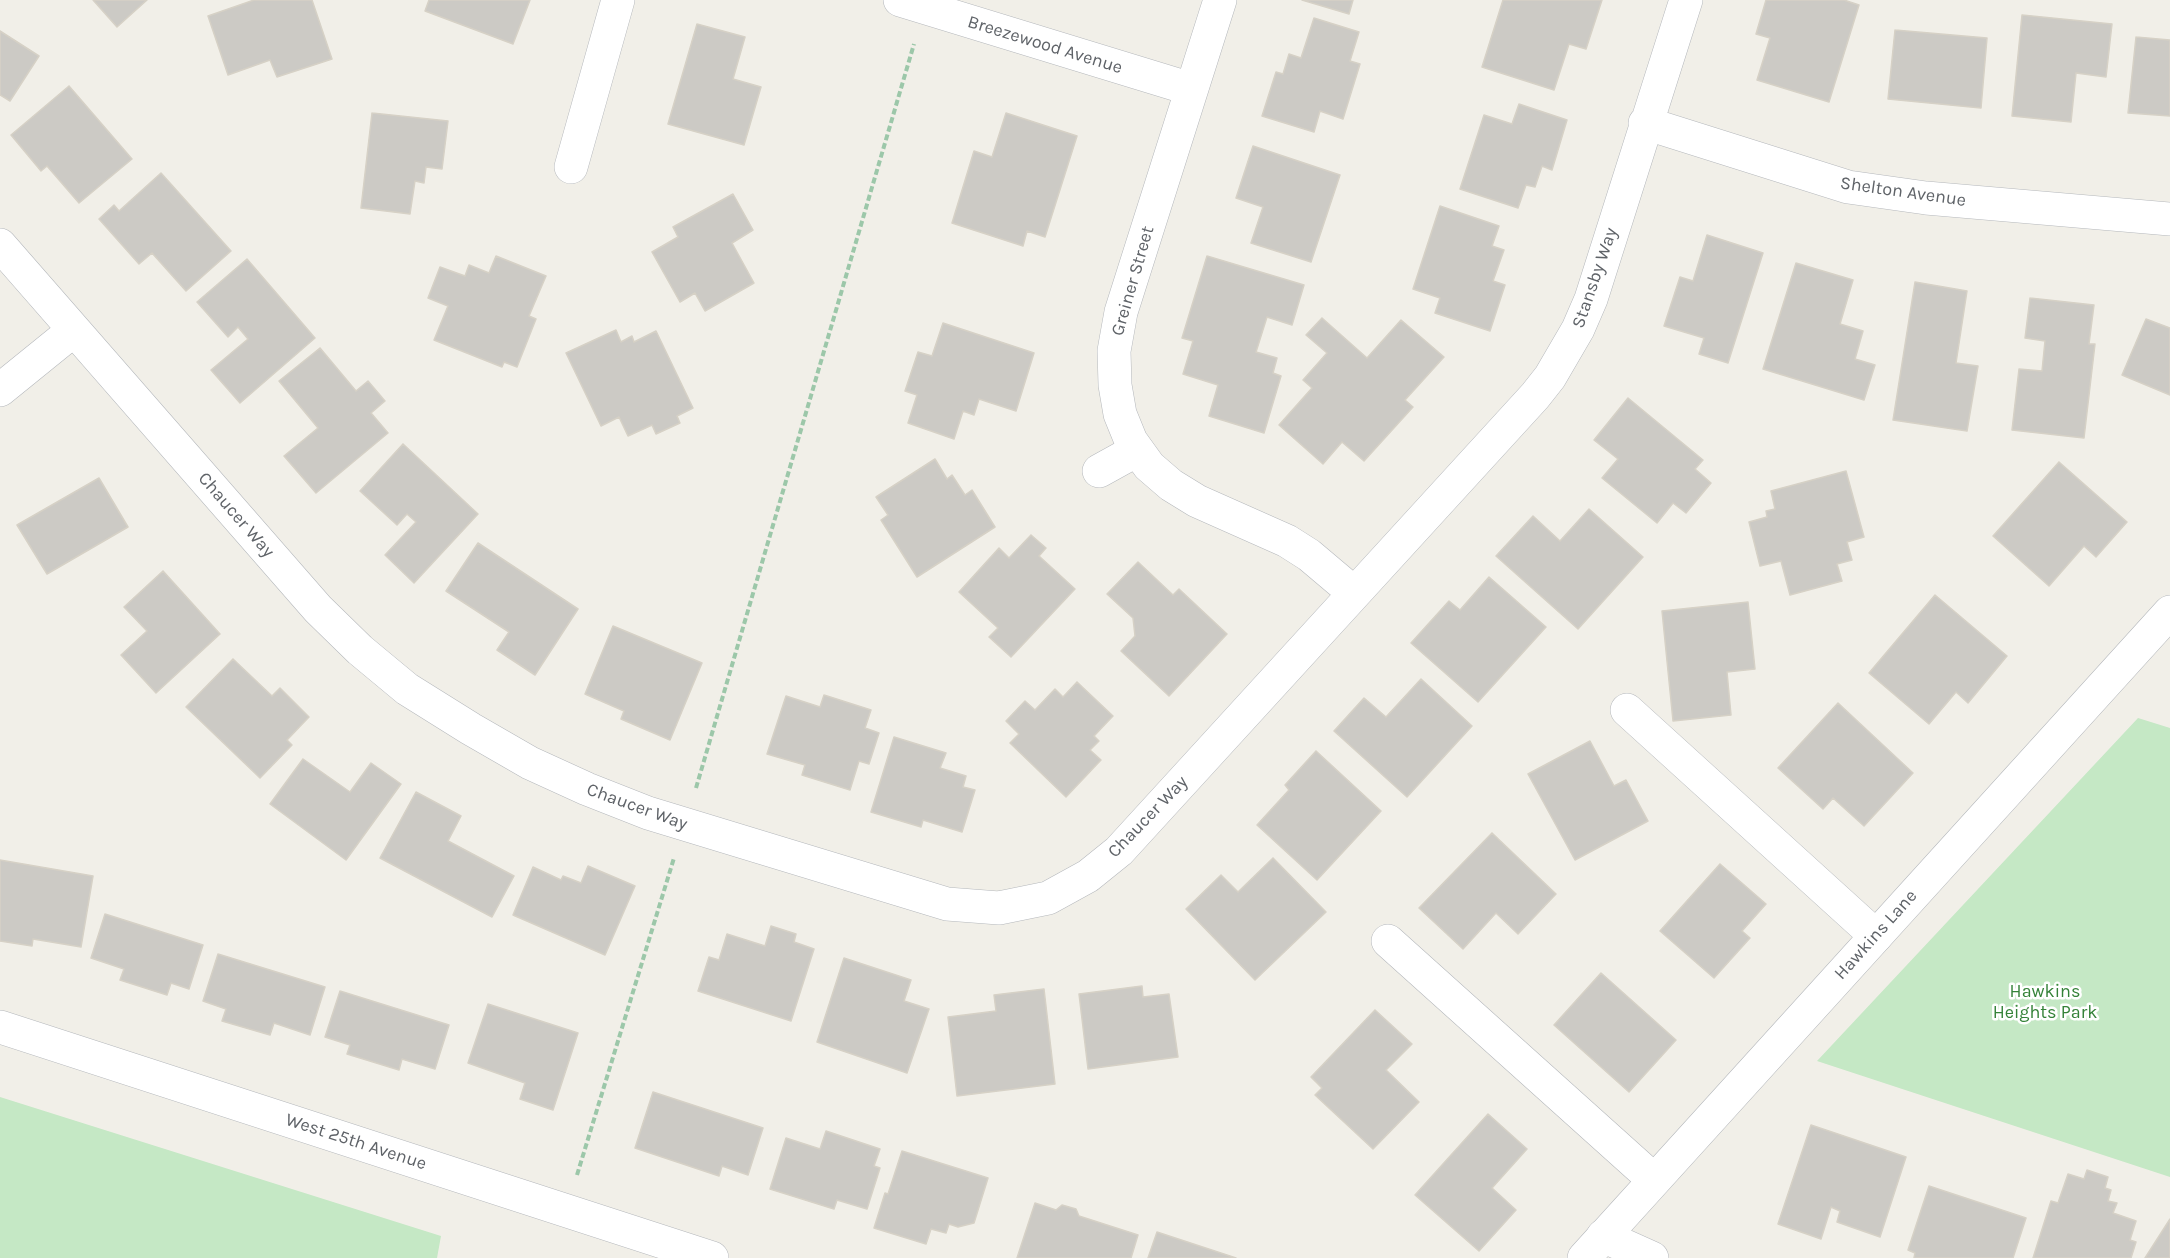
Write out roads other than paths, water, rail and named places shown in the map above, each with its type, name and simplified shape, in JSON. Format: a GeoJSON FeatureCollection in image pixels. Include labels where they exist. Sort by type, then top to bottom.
{"type":"FeatureCollection","features":[{"type":"Feature","properties":{"kind":"street"},"geometry":{"type":"LineString","coordinates":[[571,167],[618,0]]}},
{"type":"Feature","properties":{"kind":"street","name":"Greiner Street"},"geometry":{"type":"LineString","coordinates":[[1220,0],[1121,312],[1114,351],[1115,385],[1120,414],[1137,450],[1149,466],[1171,485],[1197,501],[1287,541],[1326,568],[1354,593]]}},
{"type":"Feature","properties":{"kind":"street","name":"Stansby Way"},"geometry":{"type":"LineString","coordinates":[[1354,593],[1536,396],[1565,354],[1591,299],[1645,123],[1686,0]]}},
{"type":"Feature","properties":{"kind":"street","name":"Breezewood Avenue"},"geometry":{"type":"LineString","coordinates":[[912,4],[1191,89]]}},
{"type":"Feature","properties":{"kind":"street","name":"Shelton Avenue"},"geometry":{"type":"LineString","coordinates":[[1645,123],[1848,187],[1926,198],[2170,219]]}},
{"type":"Feature","properties":{"kind":"street","name":"Chaucer Way"},"geometry":{"type":"LineString","coordinates":[[0,245],[318,609],[360,650],[399,682],[471,729],[530,763],[587,789],[685,825],[947,904],[999,908],[1048,898],[1088,876],[1119,851],[1354,593]]}},
{"type":"Feature","properties":{"kind":"street"},"geometry":{"type":"LineString","coordinates":[[0,390],[74,330]]}},
{"type":"Feature","properties":{"kind":"street"},"geometry":{"type":"LineString","coordinates":[[1099,471],[1137,450]]}},
{"type":"Feature","properties":{"kind":"street","name":"Hawkins Lane"},"geometry":{"type":"LineString","coordinates":[[1594,1247],[2170,612]]}},
{"type":"Feature","properties":{"kind":"street"},"geometry":{"type":"LineString","coordinates":[[1628,710],[1876,936]]}},
{"type":"Feature","properties":{"kind":"street"},"geometry":{"type":"LineString","coordinates":[[1388,941],[1654,1180]]}},
{"type":"Feature","properties":{"kind":"street","name":"West 25th Avenue"},"geometry":{"type":"LineString","coordinates":[[0,1027],[712,1258]]}},
{"type":"Feature","properties":{"kind":"street"},"geometry":{"type":"LineString","coordinates":[[1594,1247],[1652,1258]]}},
{"type":"Feature","properties":{"kind":"park label","name":"Hawkins Heights Park"},"geometry":{"type":"Point","coordinates":[2045,1002]}}]}
